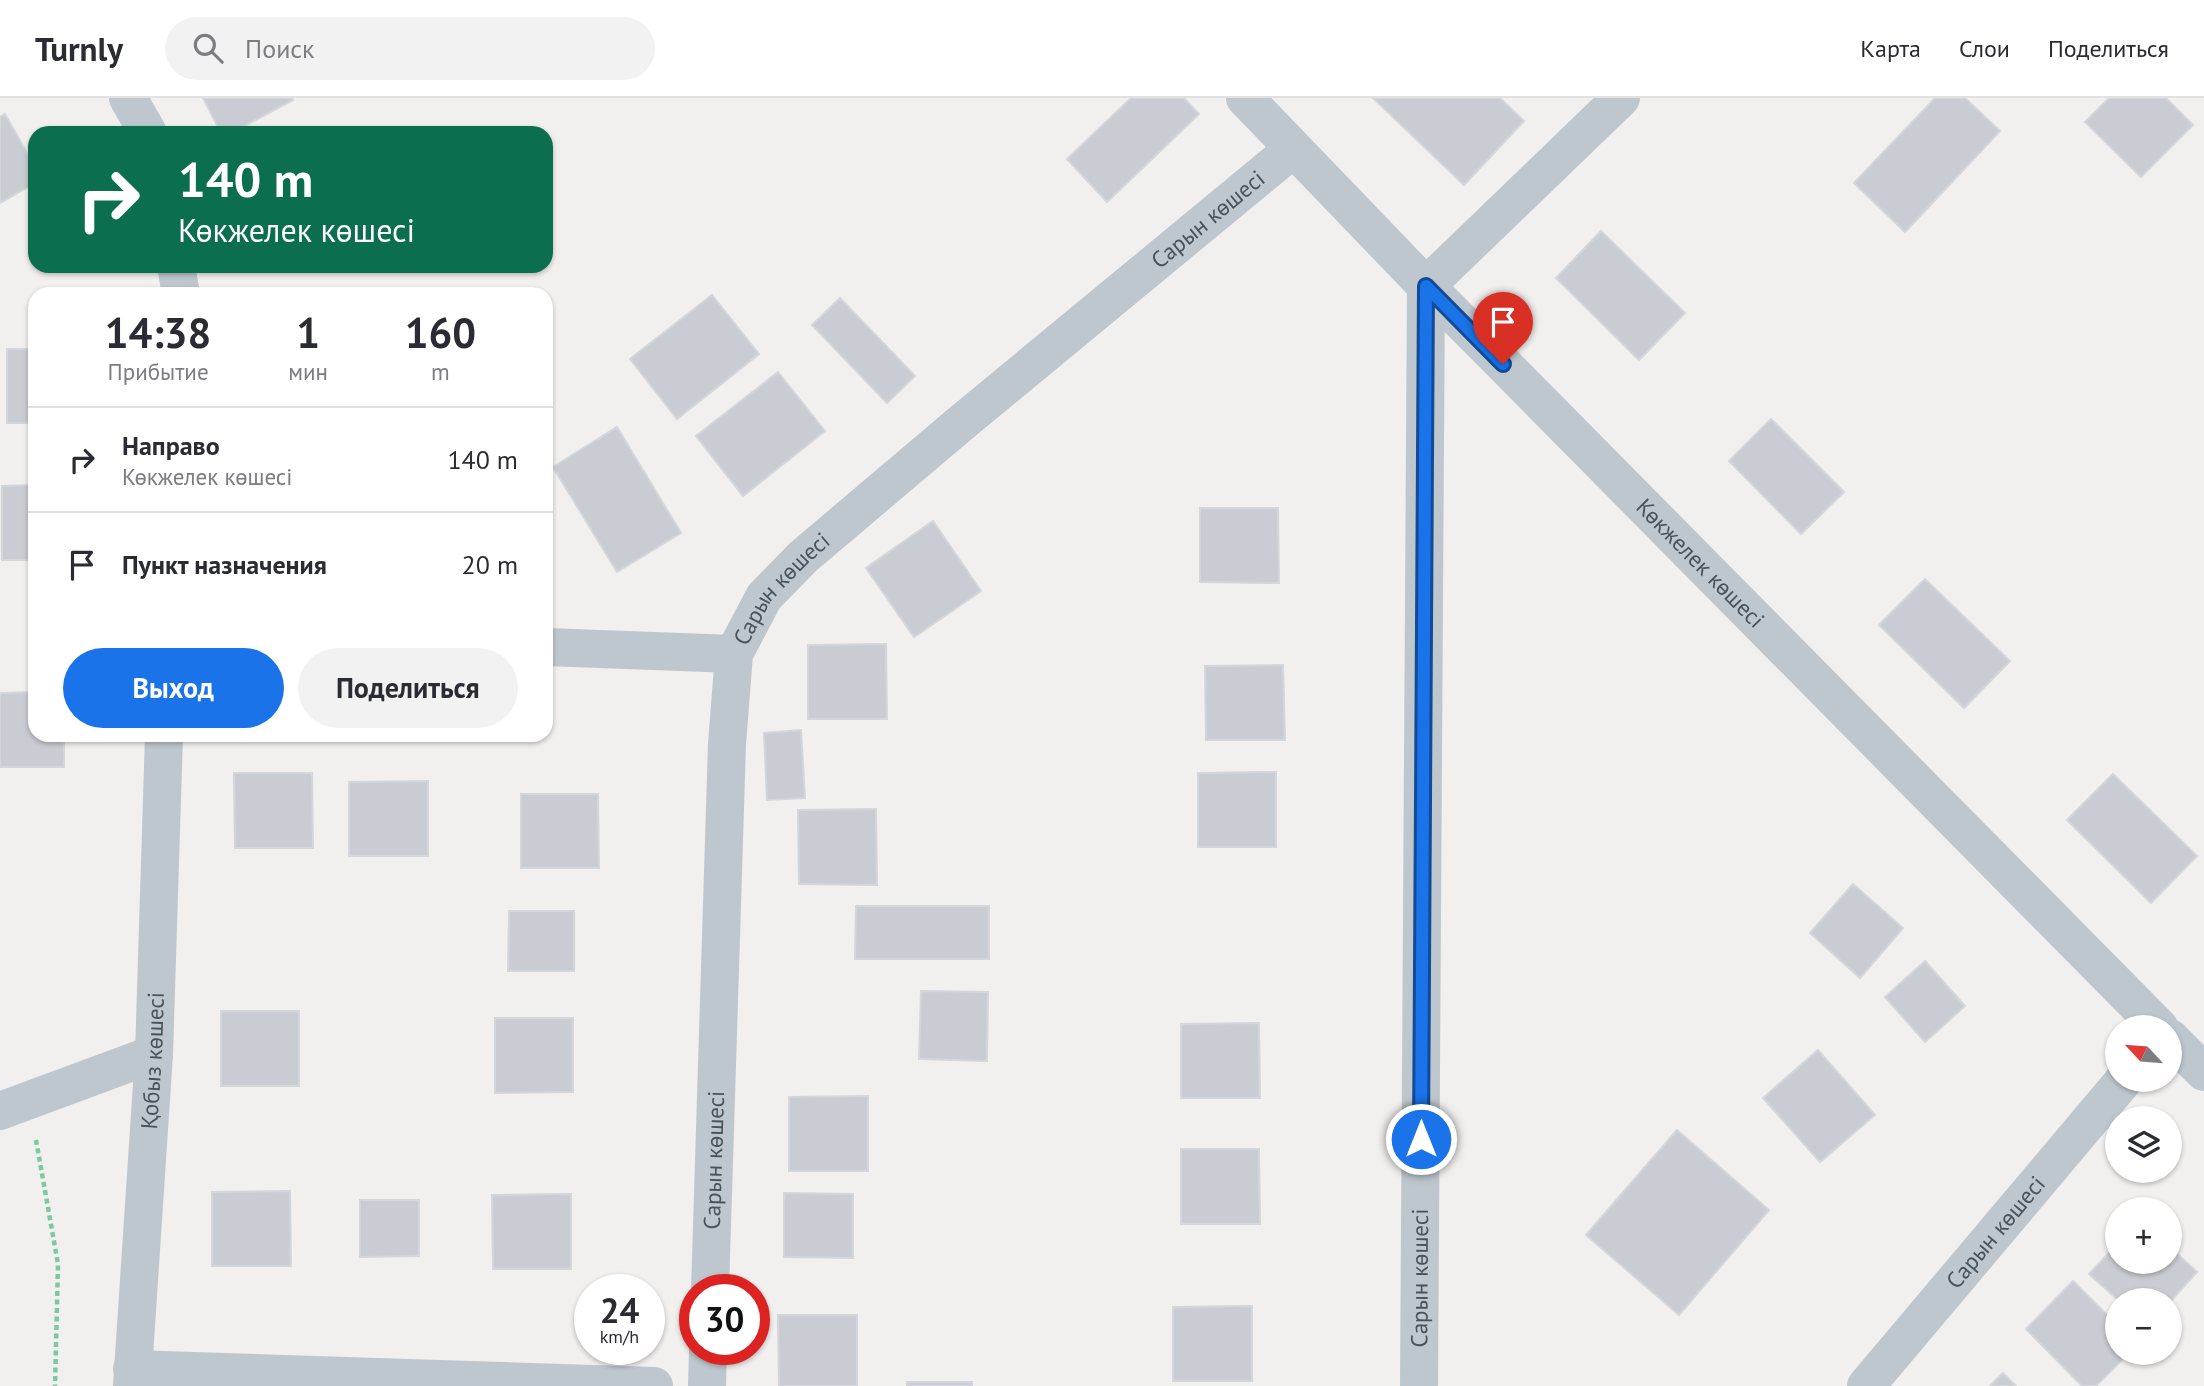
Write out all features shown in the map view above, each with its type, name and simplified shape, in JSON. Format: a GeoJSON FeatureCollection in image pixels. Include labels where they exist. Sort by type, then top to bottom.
{"type":"FeatureCollection","features":[{"type":"Feature","properties":{"kind":"street"},"geometry":{"type":"LineString","coordinates":[[128,98],[144,126]]}},
{"type":"Feature","properties":{"kind":"street","name":"Көкжелек көшесі"},"geometry":{"type":"LineString","coordinates":[[1245,98],[1426,286],[2147,1015]]}},
{"type":"Feature","properties":{"kind":"street"},"geometry":{"type":"LineString","coordinates":[[1426,286],[1621,98]]}},
{"type":"Feature","properties":{"kind":"street","name":"Сарын көшесі"},"geometry":{"type":"LineString","coordinates":[[710,1274],[727,744],[734,654],[764,597],[803,557],[1293,149]]}},
{"type":"Feature","properties":{"kind":"street","name":"Сарын көшесі"},"geometry":{"type":"LineString","coordinates":[[1419,1386],[1426,286]]}},
{"type":"Feature","properties":{"kind":"street"},"geometry":{"type":"LineString","coordinates":[[553,647],[734,654]]}},
{"type":"Feature","properties":{"kind":"street","name":"Қобыз көшесі"},"geometry":{"type":"LineString","coordinates":[[132,1377],[154,1054],[164,742]]}},
{"type":"Feature","properties":{"kind":"street"},"geometry":{"type":"LineString","coordinates":[[2182,1050],[2204,1072]]}},
{"type":"Feature","properties":{"kind":"street"},"geometry":{"type":"LineString","coordinates":[[10,1107],[154,1054]]}},
{"type":"Feature","properties":{"kind":"street","name":"Сарын көшесі"},"geometry":{"type":"LineString","coordinates":[[1866,1386],[2114,1092]]}},
{"type":"Feature","properties":{"kind":"street"},"geometry":{"type":"LineString","coordinates":[[707,1386],[708,1365]]}},
{"type":"Feature","properties":{"kind":"street"},"geometry":{"type":"LineString","coordinates":[[132,1377],[654,1386]]}},
{"type":"Feature","properties":{"kind":"path"},"geometry":{"type":"LineString","coordinates":[[10,1107],[36,1139],[58,1264],[55,1386]]}},
{"type":"Feature","properties":{"kind":"building"},"geometry":{"type":"Polygon","coordinates":[[[203,98],[293,100],[244,126],[217,126],[203,98]]]}},
{"type":"Feature","properties":{"kind":"building"},"geometry":{"type":"Polygon","coordinates":[[[1131,98],[1184,98],[1199,114],[1107,202],[1067,159],[1131,98]]]}},
{"type":"Feature","properties":{"kind":"building"},"geometry":{"type":"Polygon","coordinates":[[[1373,98],[1500,98],[1524,121],[1464,185],[1373,98]]]}},
{"type":"Feature","properties":{"kind":"building"},"geometry":{"type":"Polygon","coordinates":[[[1935,98],[1965,98],[2000,131],[1905,232],[1854,183],[1935,98]]]}},
{"type":"Feature","properties":{"kind":"building"},"geometry":{"type":"Polygon","coordinates":[[[2109,98],[2166,98],[2193,125],[2141,177],[2085,122],[2109,98]]]}},
{"type":"Feature","properties":{"kind":"building"},"geometry":{"type":"Polygon","coordinates":[[[5,114],[28,155],[28,187],[0,203],[0,117],[5,114]]]}},
{"type":"Feature","properties":{"kind":"building"},"geometry":{"type":"Polygon","coordinates":[[[1601,231],[1685,313],[1639,360],[1556,278],[1601,231]]]}},
{"type":"Feature","properties":{"kind":"building"},"geometry":{"type":"Polygon","coordinates":[[[712,295],[759,354],[677,419],[630,359],[712,295]]]}},
{"type":"Feature","properties":{"kind":"building"},"geometry":{"type":"Polygon","coordinates":[[[840,298],[915,376],[887,403],[812,325],[840,298]]]}},
{"type":"Feature","properties":{"kind":"building"},"geometry":{"type":"Polygon","coordinates":[[[7,349],[28,349],[28,423],[7,423],[7,349]]]}},
{"type":"Feature","properties":{"kind":"building"},"geometry":{"type":"Polygon","coordinates":[[[778,372],[825,431],[743,496],[696,436],[778,372]]]}},
{"type":"Feature","properties":{"kind":"building"},"geometry":{"type":"Polygon","coordinates":[[[1771,419],[1844,492],[1801,534],[1729,461],[1771,419]]]}},
{"type":"Feature","properties":{"kind":"building"},"geometry":{"type":"Polygon","coordinates":[[[617,427],[681,533],[617,572],[553,467],[617,427]]]}},
{"type":"Feature","properties":{"kind":"building"},"geometry":{"type":"Polygon","coordinates":[[[28,485],[28,560],[2,560],[2,486],[28,485]]]}},
{"type":"Feature","properties":{"kind":"building"},"geometry":{"type":"Polygon","coordinates":[[[1200,508],[1278,508],[1279,583],[1200,582],[1200,508]]]}},
{"type":"Feature","properties":{"kind":"building"},"geometry":{"type":"Polygon","coordinates":[[[933,521],[981,591],[914,637],[866,568],[933,521]]]}},
{"type":"Feature","properties":{"kind":"building"},"geometry":{"type":"Polygon","coordinates":[[[1925,579],[2010,661],[1964,708],[1879,625],[1925,579]]]}},
{"type":"Feature","properties":{"kind":"building"},"geometry":{"type":"Polygon","coordinates":[[[886,644],[887,719],[808,719],[808,645],[886,644]]]}},
{"type":"Feature","properties":{"kind":"building"},"geometry":{"type":"Polygon","coordinates":[[[1283,665],[1285,740],[1206,740],[1205,666],[1283,665]]]}},
{"type":"Feature","properties":{"kind":"building"},"geometry":{"type":"Polygon","coordinates":[[[28,692],[28,742],[64,742],[64,767],[0,767],[0,693],[28,692]]]}},
{"type":"Feature","properties":{"kind":"building"},"geometry":{"type":"Polygon","coordinates":[[[801,730],[805,798],[767,800],[764,733],[801,730]]]}},
{"type":"Feature","properties":{"kind":"building"},"geometry":{"type":"Polygon","coordinates":[[[1276,772],[1276,847],[1198,847],[1198,773],[1276,772]]]}},
{"type":"Feature","properties":{"kind":"building"},"geometry":{"type":"Polygon","coordinates":[[[234,773],[312,773],[313,848],[235,848],[234,773]]]}},
{"type":"Feature","properties":{"kind":"building"},"geometry":{"type":"Polygon","coordinates":[[[2113,774],[2197,856],[2151,903],[2067,820],[2113,774]]]}},
{"type":"Feature","properties":{"kind":"building"},"geometry":{"type":"Polygon","coordinates":[[[428,781],[428,856],[349,856],[349,782],[428,781]]]}},
{"type":"Feature","properties":{"kind":"building"},"geometry":{"type":"Polygon","coordinates":[[[521,794],[598,794],[599,868],[521,868],[521,794]]]}},
{"type":"Feature","properties":{"kind":"building"},"geometry":{"type":"Polygon","coordinates":[[[876,809],[877,885],[799,884],[798,810],[876,809]]]}},
{"type":"Feature","properties":{"kind":"building"},"geometry":{"type":"Polygon","coordinates":[[[1853,884],[1903,928],[1860,978],[1810,933],[1853,884]]]}},
{"type":"Feature","properties":{"kind":"building"},"geometry":{"type":"Polygon","coordinates":[[[856,906],[989,906],[989,959],[855,959],[856,906]]]}},
{"type":"Feature","properties":{"kind":"building"},"geometry":{"type":"Polygon","coordinates":[[[509,911],[574,911],[574,971],[508,971],[509,911]]]}},
{"type":"Feature","properties":{"kind":"building"},"geometry":{"type":"Polygon","coordinates":[[[1925,961],[1965,1006],[1925,1042],[1885,997],[1925,961]]]}},
{"type":"Feature","properties":{"kind":"building"},"geometry":{"type":"Polygon","coordinates":[[[921,991],[988,992],[987,1061],[919,1059],[921,991]]]}},
{"type":"Feature","properties":{"kind":"building"},"geometry":{"type":"Polygon","coordinates":[[[221,1011],[299,1011],[299,1086],[221,1086],[221,1011]]]}},
{"type":"Feature","properties":{"kind":"building"},"geometry":{"type":"Polygon","coordinates":[[[495,1018],[573,1018],[573,1092],[495,1093],[495,1018]]]}},
{"type":"Feature","properties":{"kind":"building"},"geometry":{"type":"Polygon","coordinates":[[[1259,1023],[1260,1098],[1181,1098],[1181,1024],[1259,1023]]]}},
{"type":"Feature","properties":{"kind":"building"},"geometry":{"type":"Polygon","coordinates":[[[1818,1050],[1875,1115],[1820,1162],[1763,1098],[1818,1050]]]}},
{"type":"Feature","properties":{"kind":"building"},"geometry":{"type":"Polygon","coordinates":[[[868,1096],[868,1171],[789,1171],[789,1097],[868,1096]]]}},
{"type":"Feature","properties":{"kind":"building"},"geometry":{"type":"Polygon","coordinates":[[[1677,1130],[1769,1210],[1679,1315],[1586,1235],[1677,1130]]]}},
{"type":"Feature","properties":{"kind":"building"},"geometry":{"type":"Polygon","coordinates":[[[1181,1149],[1259,1149],[1260,1224],[1181,1224],[1181,1149]]]}},
{"type":"Feature","properties":{"kind":"building"},"geometry":{"type":"Polygon","coordinates":[[[290,1191],[291,1266],[212,1266],[212,1192],[290,1191]]]}},
{"type":"Feature","properties":{"kind":"building"},"geometry":{"type":"Polygon","coordinates":[[[784,1193],[853,1194],[853,1258],[784,1257],[784,1193]]]}},
{"type":"Feature","properties":{"kind":"building"},"geometry":{"type":"Polygon","coordinates":[[[571,1194],[571,1269],[493,1269],[492,1195],[571,1194]]]}},
{"type":"Feature","properties":{"kind":"building"},"geometry":{"type":"Polygon","coordinates":[[[360,1200],[419,1200],[419,1256],[360,1257],[360,1200]]]}},
{"type":"Feature","properties":{"kind":"building"},"geometry":{"type":"Polygon","coordinates":[[[2105,1257],[2105,1274],[2182,1274],[2182,1258],[2197,1272],[2182,1289],[2105,1288],[2089,1274],[2105,1257]]]}},
{"type":"Feature","properties":{"kind":"building"},"geometry":{"type":"Polygon","coordinates":[[[2073,1281],[2105,1313],[2105,1365],[2117,1365],[2096,1386],[2082,1386],[2026,1329],[2073,1281]]]}},
{"type":"Feature","properties":{"kind":"building"},"geometry":{"type":"Polygon","coordinates":[[[1252,1306],[1252,1381],[1173,1381],[1173,1307],[1252,1306]]]}},
{"type":"Feature","properties":{"kind":"building"},"geometry":{"type":"Polygon","coordinates":[[[778,1315],[857,1315],[857,1386],[779,1386],[778,1315]]]}},
{"type":"Feature","properties":{"kind":"building"},"geometry":{"type":"Polygon","coordinates":[[[2003,1373],[2016,1386],[1990,1386],[2003,1373]]]}},
{"type":"Feature","properties":{"kind":"building"},"geometry":{"type":"Polygon","coordinates":[[[907,1382],[972,1382],[972,1386],[907,1386],[907,1382]]]}},
{"type":"Feature","properties":{"kind":"route"},"geometry":{"type":"LineString","coordinates":[[1421,1139],[1426,286],[1503,364]]}}]}
